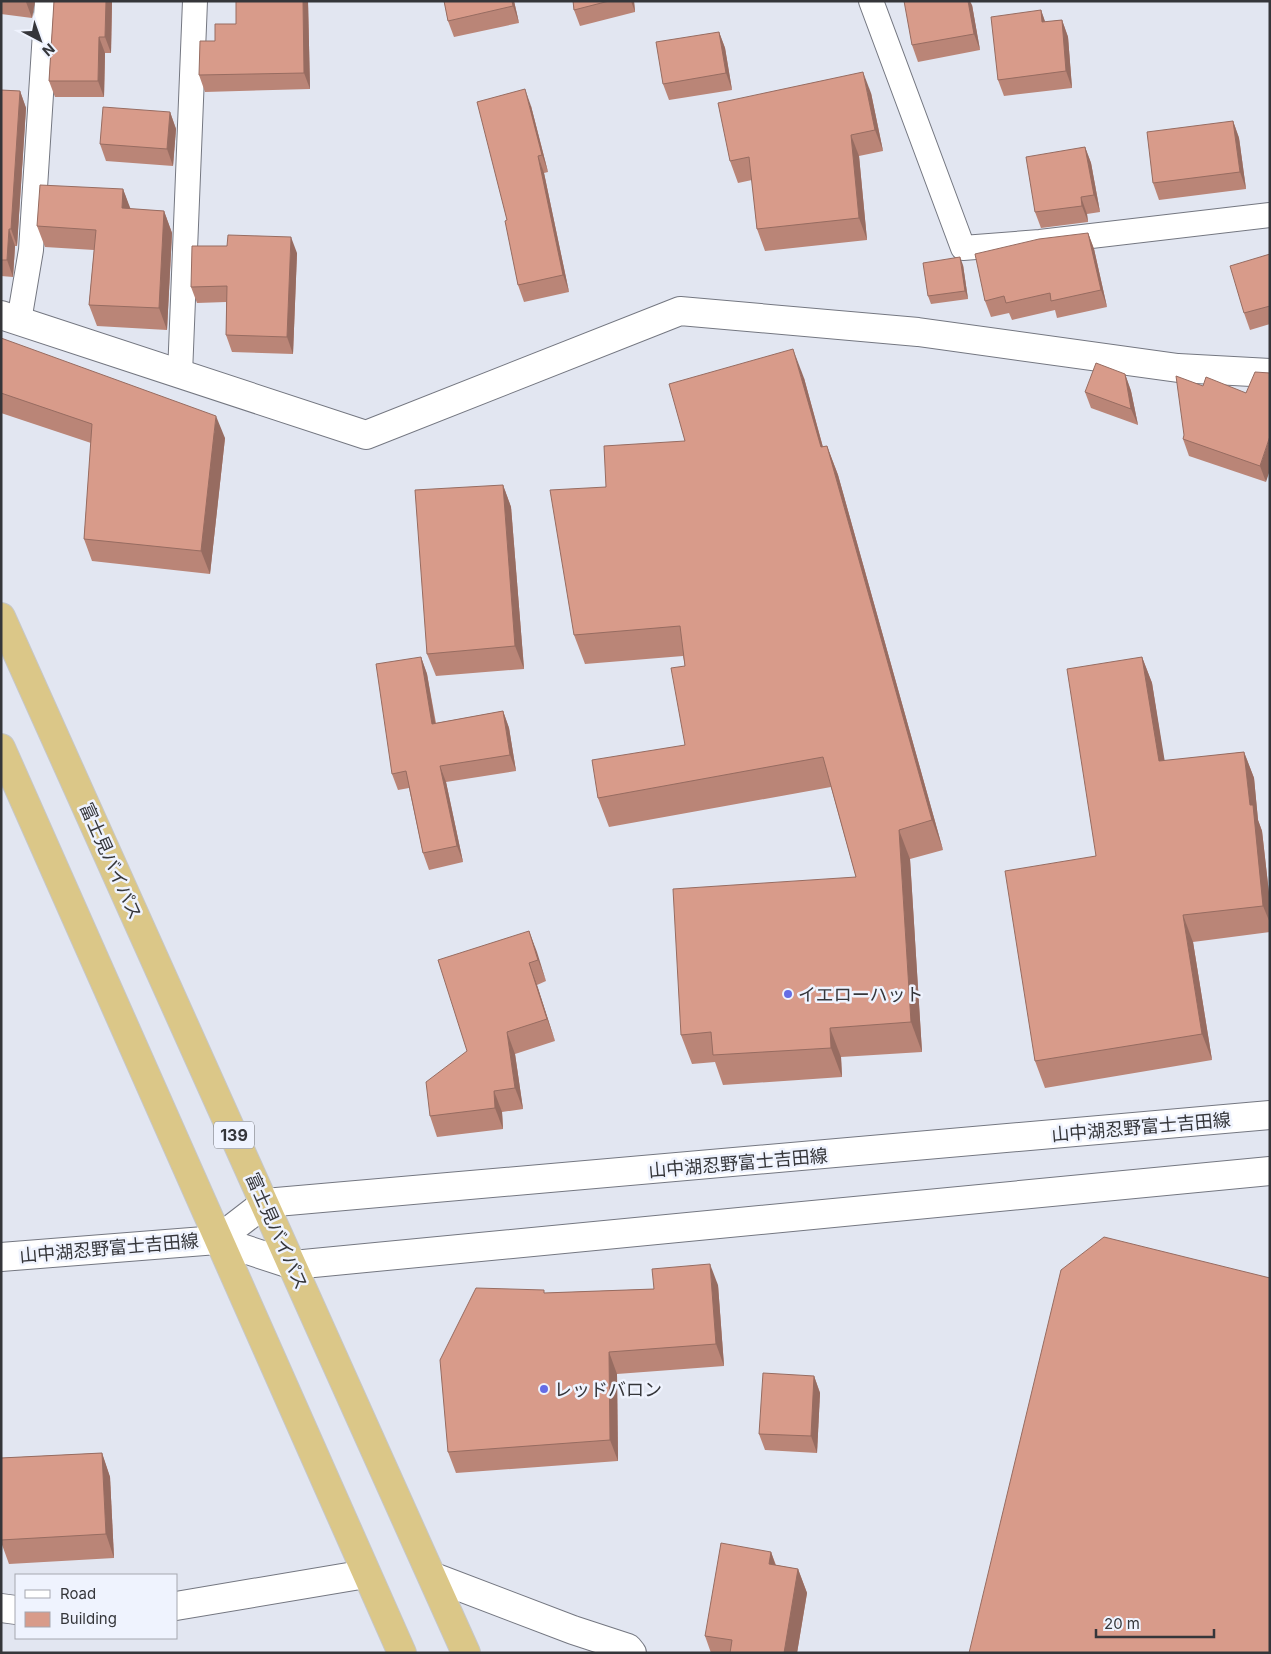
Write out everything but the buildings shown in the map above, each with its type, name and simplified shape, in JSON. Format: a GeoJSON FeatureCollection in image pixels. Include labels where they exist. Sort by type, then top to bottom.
{"type":"FeatureCollection","features":[{"type":"Feature","properties":{"kind":"highway","name":"富士見バイパス"},"geometry":{"type":"LineString","coordinates":[[1,617],[434,1577],[466,1653]]}},
{"type":"Feature","properties":{"kind":"highway"},"geometry":{"type":"LineString","coordinates":[[1,748],[217,1240],[402,1653]]}},
{"type":"Feature","properties":{"kind":"main road"},"geometry":{"type":"LineString","coordinates":[[10,318],[366,435],[680,312],[918,332],[1178,368],[1270,373]]}},
{"type":"Feature","properties":{"kind":"main road","name":"山中湖忍野富士吉田線"},"geometry":{"type":"LineString","coordinates":[[217,1240],[265,1203],[1270,1115]]}},
{"type":"Feature","properties":{"kind":"main road","name":"山中湖忍野富士吉田線"},"geometry":{"type":"LineString","coordinates":[[1,1257],[217,1240],[293,1265],[1270,1171]]}},
{"type":"Feature","properties":{"kind":"main road"},"geometry":{"type":"LineString","coordinates":[[178,1606],[366,1574]]}},
{"type":"Feature","properties":{"kind":"main road"},"geometry":{"type":"LineString","coordinates":[[434,1577],[573,1630],[628,1648],[632,1653]]}},
{"type":"Feature","properties":{"kind":"main road"},"geometry":{"type":"LineString","coordinates":[[1,1608],[15,1610]]}},
{"type":"Feature","properties":{"kind":"lane"},"geometry":{"type":"LineString","coordinates":[[10,318],[31,250],[47,1]]}},
{"type":"Feature","properties":{"kind":"lane"},"geometry":{"type":"LineString","coordinates":[[180,374],[195,1]]}},
{"type":"Feature","properties":{"kind":"lane"},"geometry":{"type":"LineString","coordinates":[[871,1],[962,248],[1050,241],[1270,215]]}},
{"type":"Feature","properties":{"kind":"place","name":"イエローハット"},"geometry":{"type":"Point","coordinates":[788,994]}},
{"type":"Feature","properties":{"kind":"place","name":"レッドバロン"},"geometry":{"type":"Point","coordinates":[544,1389]}}]}
